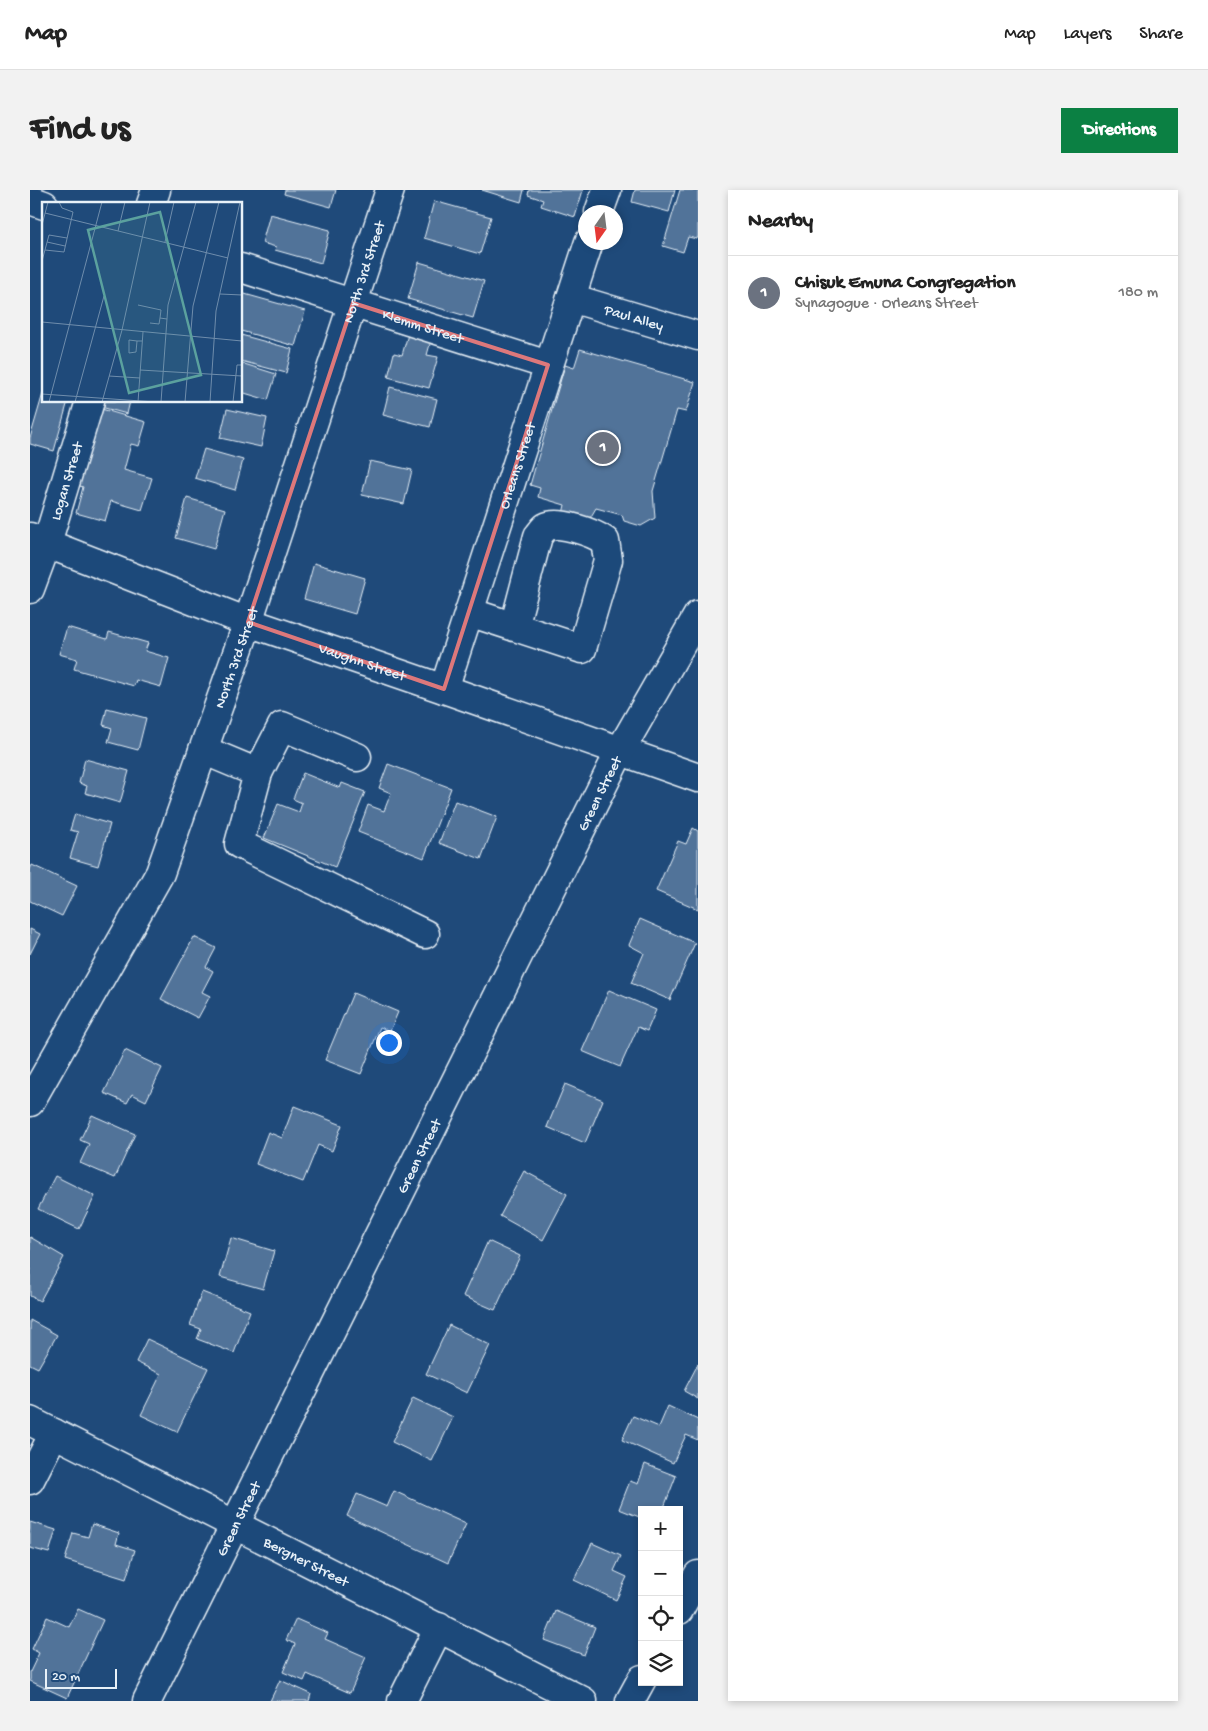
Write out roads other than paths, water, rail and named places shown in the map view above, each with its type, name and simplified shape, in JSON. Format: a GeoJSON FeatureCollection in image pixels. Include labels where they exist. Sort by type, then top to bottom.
{"type":"FeatureCollection","features":[{"type":"Feature","properties":{"kind":"street"},"geometry":{"type":"LineString","coordinates":[[152,202],[156,190]]}},
{"type":"Feature","properties":{"kind":"street","name":"North 3rd Street"},"geometry":{"type":"LineString","coordinates":[[30,1102],[160,873],[248,622],[390,190]]}},
{"type":"Feature","properties":{"kind":"street"},"geometry":{"type":"LineString","coordinates":[[602,205],[607,190]]}},
{"type":"Feature","properties":{"kind":"street"},"geometry":{"type":"LineString","coordinates":[[30,200],[42,204]]}},
{"type":"Feature","properties":{"kind":"street","name":"Orleans Street"},"geometry":{"type":"LineString","coordinates":[[444,689],[586,250]]}},
{"type":"Feature","properties":{"kind":"street","name":"Klemm Street"},"geometry":{"type":"LineString","coordinates":[[242,268],[548,365]]}},
{"type":"Feature","properties":{"kind":"street","name":"Paul Alley"},"geometry":{"type":"LineString","coordinates":[[570,298],[698,336]]}},
{"type":"Feature","properties":{"kind":"street","name":"Logan Street"},"geometry":{"type":"LineString","coordinates":[[30,589],[39,540],[90,402]]}},
{"type":"Feature","properties":{"kind":"street"},"geometry":{"type":"LineString","coordinates":[[469,612],[514,627],[582,649],[608,560],[604,540],[596,535],[556,524],[546,527],[538,536],[514,627]]}},
{"type":"Feature","properties":{"kind":"street","name":"Vaughn Street"},"geometry":{"type":"LineString","coordinates":[[39,540],[248,622],[698,778]]}},
{"type":"Feature","properties":{"kind":"street","name":"Green Street"},"geometry":{"type":"LineString","coordinates":[[147,1701],[620,751],[698,615]]}},
{"type":"Feature","properties":{"kind":"street"},"geometry":{"type":"LineString","coordinates":[[356,757],[282,726],[258,773],[239,844],[425,934]]}},
{"type":"Feature","properties":{"kind":"street"},"geometry":{"type":"LineString","coordinates":[[203,750],[258,773]]}},
{"type":"Feature","properties":{"kind":"street","name":"Bergner Street"},"geometry":{"type":"LineString","coordinates":[[30,1421],[583,1701]]}},
{"type":"Feature","properties":{"kind":"street"},"geometry":{"type":"LineString","coordinates":[[30,1480],[54,1433]]}},
{"type":"Feature","properties":{"kind":"street"},"geometry":{"type":"LineString","coordinates":[[683,1603],[698,1575]]}},
{"type":"Feature","properties":{"kind":"street"},"geometry":{"type":"LineString","coordinates":[[402,1701],[439,1627]]}},
{"type":"Feature","properties":{"kind":"street"},"geometry":{"type":"LineString","coordinates":[[630,1701],[638,1686]]}},
{"type":"Feature","properties":{"kind":"place","name":"Chisuk Emuna Congregation"},"geometry":{"type":"Point","coordinates":[603,448]}}]}
